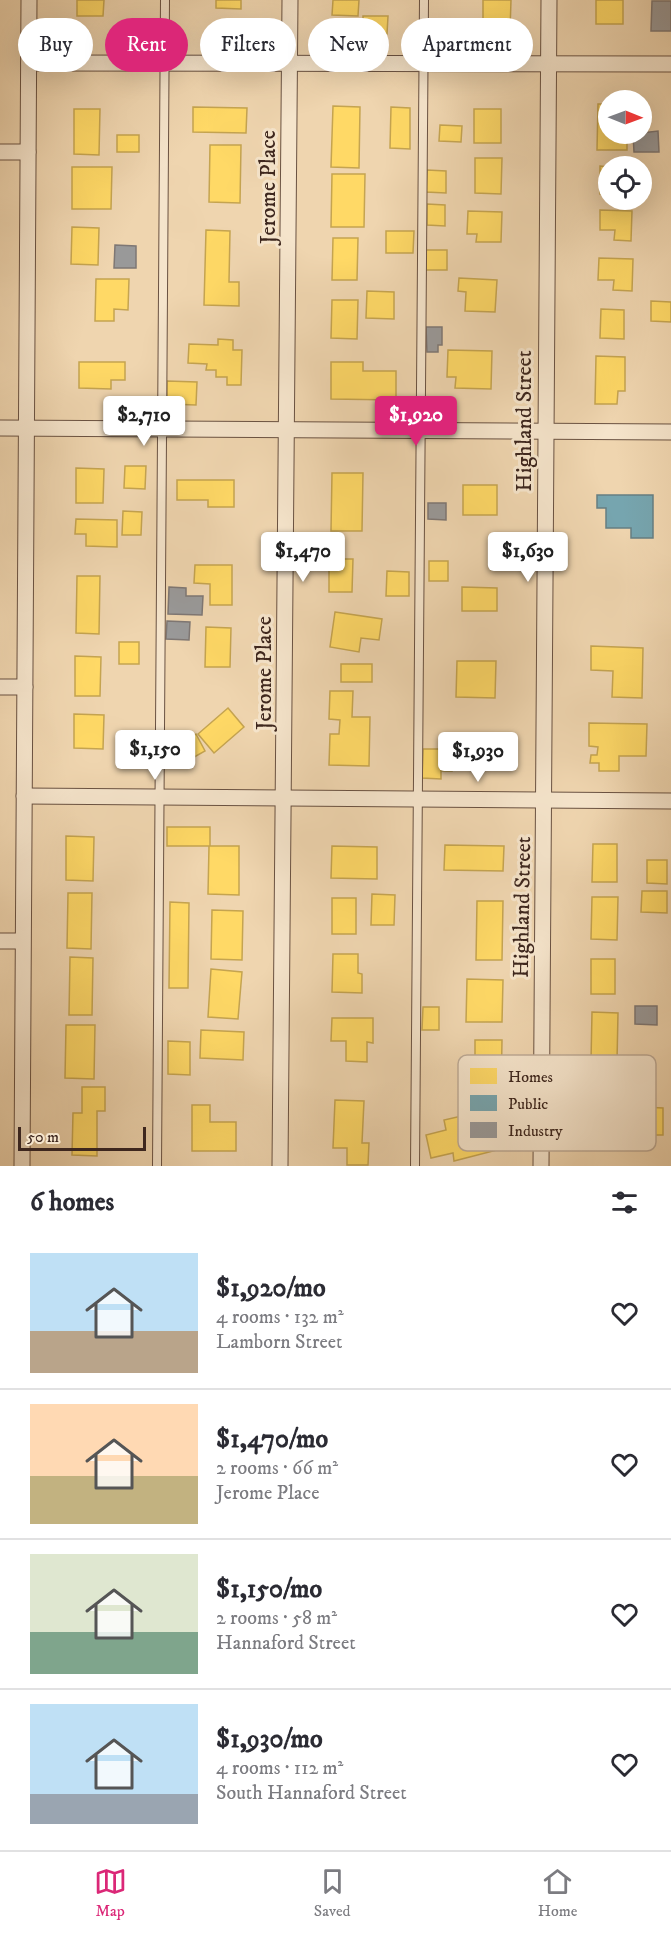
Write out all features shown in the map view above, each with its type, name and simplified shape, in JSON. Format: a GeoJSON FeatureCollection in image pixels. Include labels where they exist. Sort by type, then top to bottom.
{"type":"FeatureCollection","features":[{"type":"Feature","properties":{"kind":"street"},"geometry":{"type":"LineString","coordinates":[[29,0],[29,18]]}},
{"type":"Feature","properties":{"kind":"street","name":"Jerome Place"},"geometry":{"type":"LineString","coordinates":[[290,0],[290,18]]}},
{"type":"Feature","properties":{"kind":"street","name":"Highland Street"},"geometry":{"type":"LineString","coordinates":[[542,1055],[549,0]]}},
{"type":"Feature","properties":{"kind":"street"},"geometry":{"type":"LineString","coordinates":[[296,63],[401,63]]}},
{"type":"Feature","properties":{"kind":"street"},"geometry":{"type":"LineString","coordinates":[[533,64],[671,64]]}},
{"type":"Feature","properties":{"kind":"street"},"geometry":{"type":"LineString","coordinates":[[21,1166],[29,72]]}},
{"type":"Feature","properties":{"kind":"street","name":"Jerome Place"},"geometry":{"type":"LineString","coordinates":[[280,1166],[290,72]]}},
{"type":"Feature","properties":{"kind":"street"},"geometry":{"type":"LineString","coordinates":[[0,152],[28,152]]}},
{"type":"Feature","properties":{"kind":"street"},"geometry":{"type":"LineString","coordinates":[[0,428],[161,431],[671,432]]}},
{"type":"Feature","properties":{"kind":"street"},"geometry":{"type":"LineString","coordinates":[[0,687],[25,687]]}},
{"type":"Feature","properties":{"kind":"street"},"geometry":{"type":"LineString","coordinates":[[24,796],[671,801]]}},
{"type":"Feature","properties":{"kind":"street"},"geometry":{"type":"LineString","coordinates":[[0,941],[22,941]]}},
{"type":"Feature","properties":{"kind":"street","name":"Highland Street"},"geometry":{"type":"LineString","coordinates":[[541,1151],[541,1166]]}},
{"type":"Feature","properties":{"kind":"lane"},"geometry":{"type":"LineString","coordinates":[[165,0],[165,18]]}},
{"type":"Feature","properties":{"kind":"lane"},"geometry":{"type":"LineString","coordinates":[[424,0],[424,18]]}},
{"type":"Feature","properties":{"kind":"lane"},"geometry":{"type":"LineString","coordinates":[[157,1166],[165,72]]}},
{"type":"Feature","properties":{"kind":"lane"},"geometry":{"type":"LineString","coordinates":[[414,1166],[424,72]]}},
{"type":"Feature","properties":{"kind":"building: Homes"},"geometry":{"type":"Polygon","coordinates":[[[77,0],[104,0],[103,16],[77,16],[77,0]]]}},
{"type":"Feature","properties":{"kind":"building: Homes"},"geometry":{"type":"Polygon","coordinates":[[[216,0],[241,0],[241,9],[216,8],[216,0]]]}},
{"type":"Feature","properties":{"kind":"building: Homes"},"geometry":{"type":"Polygon","coordinates":[[[333,0],[359,0],[358,16],[332,15],[333,0]]]}},
{"type":"Feature","properties":{"kind":"building: Homes"},"geometry":{"type":"Polygon","coordinates":[[[483,0],[511,0],[510,18],[483,18],[483,0]]]}},
{"type":"Feature","properties":{"kind":"building: Homes"},"geometry":{"type":"Polygon","coordinates":[[[596,0],[623,0],[623,24],[596,24],[596,0]]]}},
{"type":"Feature","properties":{"kind":"building: Homes"},"geometry":{"type":"Polygon","coordinates":[[[363,16],[388,16],[388,18],[363,18],[363,16]]]}},
{"type":"Feature","properties":{"kind":"building: Homes"},"geometry":{"type":"Polygon","coordinates":[[[598,104],[598,144],[627,144],[627,150],[597,150],[598,104]]]}},
{"type":"Feature","properties":{"kind":"building: Homes"},"geometry":{"type":"Polygon","coordinates":[[[333,106],[360,107],[359,168],[331,167],[333,106]]]}},
{"type":"Feature","properties":{"kind":"building: Homes"},"geometry":{"type":"Polygon","coordinates":[[[193,107],[247,108],[246,133],[193,132],[193,107]]]}},
{"type":"Feature","properties":{"kind":"building: Homes"},"geometry":{"type":"Polygon","coordinates":[[[391,107],[410,108],[410,149],[390,148],[391,107]]]}},
{"type":"Feature","properties":{"kind":"building: Homes"},"geometry":{"type":"Polygon","coordinates":[[[74,109],[100,109],[99,155],[74,154],[74,109]]]}},
{"type":"Feature","properties":{"kind":"building: Homes"},"geometry":{"type":"Polygon","coordinates":[[[474,109],[501,109],[501,143],[474,143],[474,109]]]}},
{"type":"Feature","properties":{"kind":"building: Homes"},"geometry":{"type":"Polygon","coordinates":[[[440,125],[462,126],[461,142],[439,141],[440,125]]]}},
{"type":"Feature","properties":{"kind":"building: Homes"},"geometry":{"type":"Polygon","coordinates":[[[117,135],[139,135],[139,152],[117,152],[117,135]]]}},
{"type":"Feature","properties":{"kind":"building: Homes"},"geometry":{"type":"Polygon","coordinates":[[[210,145],[241,145],[240,203],[209,202],[210,145]]]}},
{"type":"Feature","properties":{"kind":"building: Homes"},"geometry":{"type":"Polygon","coordinates":[[[475,158],[502,158],[501,194],[475,193],[475,158]]]}},
{"type":"Feature","properties":{"kind":"building: Homes"},"geometry":{"type":"Polygon","coordinates":[[[72,167],[112,167],[111,209],[72,209],[72,167]]]}},
{"type":"Feature","properties":{"kind":"building: Homes"},"geometry":{"type":"Polygon","coordinates":[[[427,170],[446,171],[446,193],[426,192],[427,170]]]}},
{"type":"Feature","properties":{"kind":"building: Homes"},"geometry":{"type":"Polygon","coordinates":[[[332,174],[365,174],[364,227],[331,227],[332,174]]]}},
{"type":"Feature","properties":{"kind":"building: Homes"},"geometry":{"type":"Polygon","coordinates":[[[427,204],[445,205],[445,226],[427,225],[427,204]]]}},
{"type":"Feature","properties":{"kind":"building: Homes"},"geometry":{"type":"Polygon","coordinates":[[[600,210],[632,211],[631,241],[614,240],[615,230],[600,230],[600,210]]]}},
{"type":"Feature","properties":{"kind":"building: Homes"},"geometry":{"type":"Polygon","coordinates":[[[468,211],[502,212],[501,242],[476,242],[477,234],[467,234],[468,211]]]}},
{"type":"Feature","properties":{"kind":"building: Homes"},"geometry":{"type":"Polygon","coordinates":[[[72,227],[99,228],[98,265],[71,264],[72,227]]]}},
{"type":"Feature","properties":{"kind":"building: Homes"},"geometry":{"type":"Polygon","coordinates":[[[206,230],[230,231],[229,282],[239,282],[239,306],[204,305],[206,230]]]}},
{"type":"Feature","properties":{"kind":"building: Homes"},"geometry":{"type":"Polygon","coordinates":[[[386,231],[414,231],[413,253],[386,253],[386,231]]]}},
{"type":"Feature","properties":{"kind":"building: Homes"},"geometry":{"type":"Polygon","coordinates":[[[333,238],[358,238],[357,280],[332,280],[333,238]]]}},
{"type":"Feature","properties":{"kind":"building: Homes"},"geometry":{"type":"Polygon","coordinates":[[[426,250],[447,250],[447,270],[426,270],[426,250]]]}},
{"type":"Feature","properties":{"kind":"building: Homes"},"geometry":{"type":"Polygon","coordinates":[[[599,258],[633,259],[632,291],[613,290],[614,280],[598,280],[599,258]]]}},
{"type":"Feature","properties":{"kind":"building: Homes"},"geometry":{"type":"Polygon","coordinates":[[[459,278],[497,280],[495,312],[465,311],[466,292],[458,291],[459,278]]]}},
{"type":"Feature","properties":{"kind":"building: Homes"},"geometry":{"type":"Polygon","coordinates":[[[96,279],[129,279],[128,310],[114,309],[114,321],[95,321],[96,279]]]}},
{"type":"Feature","properties":{"kind":"building: Homes"},"geometry":{"type":"Polygon","coordinates":[[[367,291],[394,292],[394,319],[366,318],[367,291]]]}},
{"type":"Feature","properties":{"kind":"building: Homes"},"geometry":{"type":"Polygon","coordinates":[[[332,300],[358,300],[357,339],[331,338],[332,300]]]}},
{"type":"Feature","properties":{"kind":"building: Homes"},"geometry":{"type":"Polygon","coordinates":[[[651,301],[671,302],[671,322],[651,321],[651,301]]]}},
{"type":"Feature","properties":{"kind":"building: Homes"},"geometry":{"type":"Polygon","coordinates":[[[601,309],[624,310],[624,339],[600,338],[601,309]]]}},
{"type":"Feature","properties":{"kind":"building: Homes"},"geometry":{"type":"Polygon","coordinates":[[[218,339],[233,340],[233,350],[242,350],[241,385],[227,385],[227,377],[216,377],[216,370],[206,370],[207,364],[188,363],[189,344],[218,345],[218,339]]]}},
{"type":"Feature","properties":{"kind":"building: Homes"},"geometry":{"type":"Polygon","coordinates":[[[448,350],[492,351],[491,389],[455,388],[456,377],[447,377],[448,350]]]}},
{"type":"Feature","properties":{"kind":"building: Homes"},"geometry":{"type":"Polygon","coordinates":[[[596,356],[625,357],[625,391],[618,391],[617,404],[595,404],[596,356]]]}},
{"type":"Feature","properties":{"kind":"building: Homes"},"geometry":{"type":"Polygon","coordinates":[[[79,362],[125,362],[125,380],[111,380],[111,389],[79,388],[79,362]]]}},
{"type":"Feature","properties":{"kind":"building: Homes"},"geometry":{"type":"Polygon","coordinates":[[[331,362],[363,362],[363,371],[396,371],[396,400],[331,399],[331,362]]]}},
{"type":"Feature","properties":{"kind":"building: Homes"},"geometry":{"type":"Polygon","coordinates":[[[167,381],[197,382],[196,405],[167,404],[167,381]]]}},
{"type":"Feature","properties":{"kind":"building: Homes"},"geometry":{"type":"Polygon","coordinates":[[[125,466],[146,466],[145,489],[124,488],[125,466]]]}},
{"type":"Feature","properties":{"kind":"building: Homes"},"geometry":{"type":"Polygon","coordinates":[[[76,468],[104,469],[103,503],[76,503],[76,468]]]}},
{"type":"Feature","properties":{"kind":"building: Homes"},"geometry":{"type":"Polygon","coordinates":[[[332,473],[363,473],[362,531],[331,531],[332,473]]]}},
{"type":"Feature","properties":{"kind":"building: Homes"},"geometry":{"type":"Polygon","coordinates":[[[177,480],[234,480],[234,507],[208,507],[208,500],[177,500],[177,480]]]}},
{"type":"Feature","properties":{"kind":"building: Homes"},"geometry":{"type":"Polygon","coordinates":[[[463,485],[497,485],[497,515],[463,515],[463,485]]]}},
{"type":"Feature","properties":{"kind":"building: Homes"},"geometry":{"type":"Polygon","coordinates":[[[123,511],[142,512],[141,535],[122,535],[123,511]]]}},
{"type":"Feature","properties":{"kind":"building: Homes"},"geometry":{"type":"Polygon","coordinates":[[[76,519],[117,520],[117,547],[86,546],[86,534],[75,534],[76,519]]]}},
{"type":"Feature","properties":{"kind":"building: Homes"},"geometry":{"type":"Polygon","coordinates":[[[329,559],[353,559],[352,592],[329,592],[329,559]]]}},
{"type":"Feature","properties":{"kind":"building: Homes"},"geometry":{"type":"Polygon","coordinates":[[[429,561],[448,561],[448,581],[429,581],[429,561]]]}},
{"type":"Feature","properties":{"kind":"building: Homes"},"geometry":{"type":"Polygon","coordinates":[[[195,565],[232,565],[232,605],[210,605],[210,584],[194,583],[195,565]]]}},
{"type":"Feature","properties":{"kind":"building: Homes"},"geometry":{"type":"Polygon","coordinates":[[[387,571],[409,572],[409,596],[386,596],[387,571]]]}},
{"type":"Feature","properties":{"kind":"building: Homes"},"geometry":{"type":"Polygon","coordinates":[[[77,576],[100,576],[99,634],[76,633],[77,576]]]}},
{"type":"Feature","properties":{"kind":"building: Homes"},"geometry":{"type":"Polygon","coordinates":[[[462,587],[497,588],[497,611],[462,611],[462,587]]]}},
{"type":"Feature","properties":{"kind":"building: Homes"},"geometry":{"type":"Polygon","coordinates":[[[335,612],[382,619],[379,640],[361,638],[359,652],[330,647],[335,612]]]}},
{"type":"Feature","properties":{"kind":"building: Homes"},"geometry":{"type":"Polygon","coordinates":[[[206,627],[231,628],[230,667],[205,667],[206,627]]]}},
{"type":"Feature","properties":{"kind":"building: Homes"},"geometry":{"type":"Polygon","coordinates":[[[119,642],[139,642],[139,664],[119,664],[119,642]]]}},
{"type":"Feature","properties":{"kind":"building: Homes"},"geometry":{"type":"Polygon","coordinates":[[[591,646],[643,648],[642,698],[612,697],[613,671],[591,670],[591,646]]]}},
{"type":"Feature","properties":{"kind":"building: Homes"},"geometry":{"type":"Polygon","coordinates":[[[75,656],[101,657],[100,696],[75,696],[75,656]]]}},
{"type":"Feature","properties":{"kind":"building: Homes"},"geometry":{"type":"Polygon","coordinates":[[[457,661],[496,661],[495,698],[456,697],[457,661]]]}},
{"type":"Feature","properties":{"kind":"building: Homes"},"geometry":{"type":"Polygon","coordinates":[[[341,664],[372,664],[372,682],[341,682],[341,664]]]}},
{"type":"Feature","properties":{"kind":"building: Homes"},"geometry":{"type":"Polygon","coordinates":[[[330,691],[353,691],[352,717],[370,717],[369,766],[329,765],[330,734],[339,734],[340,720],[329,719],[330,691]]]}},
{"type":"Feature","properties":{"kind":"building: Homes"},"geometry":{"type":"Polygon","coordinates":[[[228,708],[244,727],[214,753],[198,734],[228,708]]]}},
{"type":"Feature","properties":{"kind":"building: Homes"},"geometry":{"type":"Polygon","coordinates":[[[74,714],[104,715],[103,749],[74,748],[74,714]]]}},
{"type":"Feature","properties":{"kind":"building: Homes"},"geometry":{"type":"Polygon","coordinates":[[[589,723],[647,724],[646,756],[619,756],[619,771],[599,771],[599,763],[590,763],[591,755],[597,755],[598,747],[589,746],[589,723]]]}},
{"type":"Feature","properties":{"kind":"building: Homes"},"geometry":{"type":"Polygon","coordinates":[[[128,732],[151,732],[150,756],[128,756],[128,732]]]}},
{"type":"Feature","properties":{"kind":"building: Homes"},"geometry":{"type":"Polygon","coordinates":[[[196,734],[205,751],[189,760],[179,743],[196,734]]]}},
{"type":"Feature","properties":{"kind":"building: Homes"},"geometry":{"type":"Polygon","coordinates":[[[423,749],[452,749],[452,771],[441,771],[441,779],[422,778],[423,749]]]}},
{"type":"Feature","properties":{"kind":"building: Homes"},"geometry":{"type":"Polygon","coordinates":[[[167,827],[210,827],[210,846],[239,846],[239,895],[208,894],[209,846],[167,846],[167,827]]]}},
{"type":"Feature","properties":{"kind":"building: Homes"},"geometry":{"type":"Polygon","coordinates":[[[66,836],[94,837],[93,881],[66,880],[66,836]]]}},
{"type":"Feature","properties":{"kind":"building: Homes"},"geometry":{"type":"Polygon","coordinates":[[[593,844],[617,844],[617,882],[592,882],[593,844]]]}},
{"type":"Feature","properties":{"kind":"building: Homes"},"geometry":{"type":"Polygon","coordinates":[[[445,845],[504,846],[503,871],[444,870],[445,845]]]}},
{"type":"Feature","properties":{"kind":"building: Homes"},"geometry":{"type":"Polygon","coordinates":[[[332,846],[377,847],[377,879],[331,878],[332,846]]]}},
{"type":"Feature","properties":{"kind":"building: Homes"},"geometry":{"type":"Polygon","coordinates":[[[647,860],[667,860],[667,884],[647,883],[647,860]]]}},
{"type":"Feature","properties":{"kind":"building: Homes"},"geometry":{"type":"Polygon","coordinates":[[[642,891],[667,891],[667,913],[641,912],[642,891]]]}},
{"type":"Feature","properties":{"kind":"building: Homes"},"geometry":{"type":"Polygon","coordinates":[[[68,893],[92,893],[91,949],[67,948],[68,893]]]}},
{"type":"Feature","properties":{"kind":"building: Homes"},"geometry":{"type":"Polygon","coordinates":[[[372,894],[395,895],[394,925],[371,925],[372,894]]]}},
{"type":"Feature","properties":{"kind":"building: Homes"},"geometry":{"type":"Polygon","coordinates":[[[592,897],[618,897],[617,940],[591,939],[592,897]]]}},
{"type":"Feature","properties":{"kind":"building: Homes"},"geometry":{"type":"Polygon","coordinates":[[[332,898],[356,898],[356,934],[332,934],[332,898]]]}},
{"type":"Feature","properties":{"kind":"building: Homes"},"geometry":{"type":"Polygon","coordinates":[[[477,901],[503,901],[502,960],[476,960],[477,901]]]}},
{"type":"Feature","properties":{"kind":"building: Homes"},"geometry":{"type":"Polygon","coordinates":[[[170,902],[189,903],[188,988],[169,988],[170,902]]]}},
{"type":"Feature","properties":{"kind":"building: Homes"},"geometry":{"type":"Polygon","coordinates":[[[212,910],[243,911],[242,960],[211,959],[212,910]]]}},
{"type":"Feature","properties":{"kind":"building: Homes"},"geometry":{"type":"Polygon","coordinates":[[[333,954],[358,954],[358,973],[362,974],[362,993],[332,992],[333,954]]]}},
{"type":"Feature","properties":{"kind":"building: Homes"},"geometry":{"type":"Polygon","coordinates":[[[70,957],[93,958],[92,1015],[69,1015],[70,957]]]}},
{"type":"Feature","properties":{"kind":"building: Homes"},"geometry":{"type":"Polygon","coordinates":[[[591,959],[615,959],[615,994],[591,994],[591,959]]]}},
{"type":"Feature","properties":{"kind":"building: Homes"},"geometry":{"type":"Polygon","coordinates":[[[211,969],[242,972],[238,1019],[208,1017],[211,969]]]}},
{"type":"Feature","properties":{"kind":"building: Homes"},"geometry":{"type":"Polygon","coordinates":[[[467,979],[503,980],[502,1022],[466,1022],[467,979]]]}},
{"type":"Feature","properties":{"kind":"building: Homes"},"geometry":{"type":"Polygon","coordinates":[[[423,1007],[439,1007],[439,1030],[422,1030],[423,1007]]]}},
{"type":"Feature","properties":{"kind":"building: Homes"},"geometry":{"type":"Polygon","coordinates":[[[592,1012],[618,1013],[617,1055],[591,1055],[592,1012]]]}},
{"type":"Feature","properties":{"kind":"building: Homes"},"geometry":{"type":"Polygon","coordinates":[[[332,1018],[373,1018],[373,1043],[367,1042],[367,1062],[346,1061],[346,1041],[331,1041],[332,1018]]]}},
{"type":"Feature","properties":{"kind":"building: Homes"},"geometry":{"type":"Polygon","coordinates":[[[66,1025],[95,1025],[94,1079],[65,1078],[66,1025]]]}},
{"type":"Feature","properties":{"kind":"building: Homes"},"geometry":{"type":"Polygon","coordinates":[[[201,1030],[244,1032],[243,1060],[200,1058],[201,1030]]]}},
{"type":"Feature","properties":{"kind":"building: Homes"},"geometry":{"type":"Polygon","coordinates":[[[475,1040],[502,1040],[502,1055],[475,1055],[475,1040]]]}},
{"type":"Feature","properties":{"kind":"building: Homes"},"geometry":{"type":"Polygon","coordinates":[[[168,1041],[190,1042],[190,1075],[168,1074],[168,1041]]]}},
{"type":"Feature","properties":{"kind":"building: Homes"},"geometry":{"type":"Polygon","coordinates":[[[82,1087],[105,1087],[105,1111],[97,1111],[97,1156],[72,1155],[73,1113],[82,1113],[82,1087]]]}},
{"type":"Feature","properties":{"kind":"building: Homes"},"geometry":{"type":"Polygon","coordinates":[[[335,1100],[364,1101],[362,1143],[369,1143],[368,1165],[347,1165],[347,1148],[333,1148],[335,1100]]]}},
{"type":"Feature","properties":{"kind":"building: Homes"},"geometry":{"type":"Polygon","coordinates":[[[192,1105],[210,1105],[210,1122],[236,1122],[236,1151],[192,1151],[192,1105]]]}},
{"type":"Feature","properties":{"kind":"building: Homes"},"geometry":{"type":"Polygon","coordinates":[[[656,1108],[663,1108],[663,1135],[656,1135],[656,1108]]]}},
{"type":"Feature","properties":{"kind":"building: Homes"},"geometry":{"type":"Polygon","coordinates":[[[458,1117],[458,1151],[493,1151],[454,1161],[453,1153],[431,1158],[426,1135],[446,1130],[444,1120],[458,1117]]]}},
{"type":"Feature","properties":{"kind":"building: Public"},"geometry":{"type":"Polygon","coordinates":[[[597,495],[653,495],[653,538],[631,538],[631,528],[606,528],[606,508],[597,508],[597,495]]]}},
{"type":"Feature","properties":{"kind":"building: Industry"},"geometry":{"type":"Polygon","coordinates":[[[652,1],[671,1],[671,31],[651,31],[652,1]]]}},
{"type":"Feature","properties":{"kind":"building: Industry"},"geometry":{"type":"Polygon","coordinates":[[[658,131],[659,152],[634,152],[634,144],[652,144],[652,132],[658,131]]]}},
{"type":"Feature","properties":{"kind":"building: Industry"},"geometry":{"type":"Polygon","coordinates":[[[115,245],[136,246],[136,268],[114,268],[115,245]]]}},
{"type":"Feature","properties":{"kind":"building: Industry"},"geometry":{"type":"Polygon","coordinates":[[[426,327],[442,327],[442,345],[438,345],[438,352],[427,352],[426,327]]]}},
{"type":"Feature","properties":{"kind":"building: Industry"},"geometry":{"type":"Polygon","coordinates":[[[428,503],[446,503],[446,520],[428,519],[428,503]]]}},
{"type":"Feature","properties":{"kind":"building: Industry"},"geometry":{"type":"Polygon","coordinates":[[[169,587],[186,588],[186,596],[203,596],[202,615],[168,614],[169,587]]]}},
{"type":"Feature","properties":{"kind":"building: Industry"},"geometry":{"type":"Polygon","coordinates":[[[167,621],[190,622],[189,640],[166,639],[167,621]]]}},
{"type":"Feature","properties":{"kind":"building: Industry"},"geometry":{"type":"Polygon","coordinates":[[[635,1006],[657,1006],[657,1025],[635,1024],[635,1006]]]}}]}
